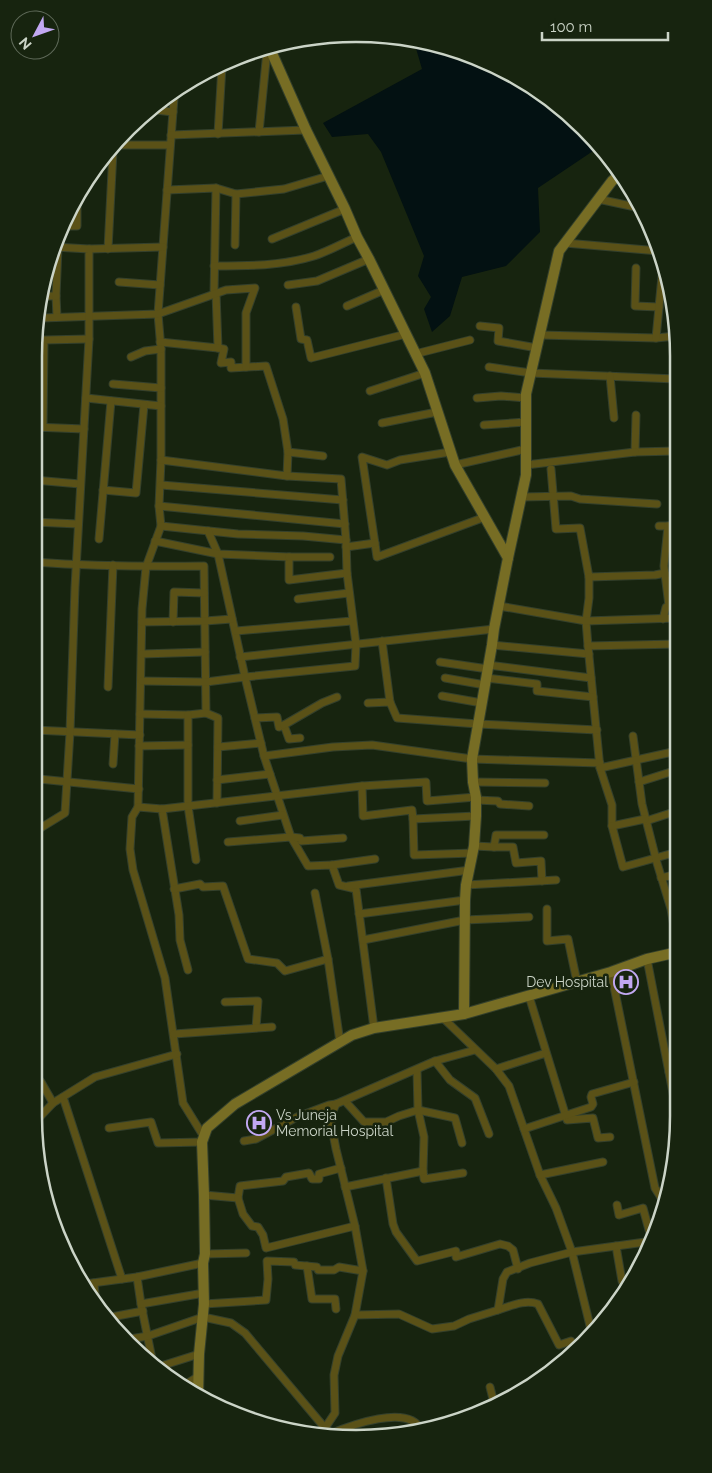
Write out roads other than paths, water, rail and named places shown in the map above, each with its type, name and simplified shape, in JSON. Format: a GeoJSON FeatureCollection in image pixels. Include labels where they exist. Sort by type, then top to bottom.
{"type":"FeatureCollection","features":[{"type":"Feature","properties":{"kind":"street"},"geometry":{"type":"LineString","coordinates":[[271,54],[357,237],[425,373],[455,465],[508,558]]}},
{"type":"Feature","properties":{"kind":"street"},"geometry":{"type":"LineString","coordinates":[[259,132],[269,55]]}},
{"type":"Feature","properties":{"kind":"street"},"geometry":{"type":"LineString","coordinates":[[218,134],[222,73]]}},
{"type":"Feature","properties":{"kind":"street"},"geometry":{"type":"LineString","coordinates":[[174,101],[158,314],[161,388],[162,460],[159,506],[161,526],[146,567],[142,622],[138,807],[132,817],[130,849],[133,870],[166,978],[183,1103],[203,1140]]}},
{"type":"Feature","properties":{"kind":"street"},"geometry":{"type":"LineString","coordinates":[[161,111],[172,112]]}},
{"type":"Feature","properties":{"kind":"street"},"geometry":{"type":"LineString","coordinates":[[171,135],[306,130]]}},
{"type":"Feature","properties":{"kind":"street"},"geometry":{"type":"LineString","coordinates":[[124,145],[170,145]]}},
{"type":"Feature","properties":{"kind":"street"},"geometry":{"type":"LineString","coordinates":[[108,248],[113,158]]}},
{"type":"Feature","properties":{"kind":"street"},"geometry":{"type":"LineString","coordinates":[[167,190],[216,188],[236,194],[284,189],[328,176]]}},
{"type":"Feature","properties":{"kind":"street"},"geometry":{"type":"LineString","coordinates":[[464,1014],[465,900],[476,816],[476,799],[472,782],[472,759],[494,629],[526,475],[526,398],[560,251],[615,179]]}},
{"type":"Feature","properties":{"kind":"street"},"geometry":{"type":"LineString","coordinates":[[216,188],[214,266],[218,348]]}},
{"type":"Feature","properties":{"kind":"street"},"geometry":{"type":"LineString","coordinates":[[235,245],[236,194]]}},
{"type":"Feature","properties":{"kind":"street"},"geometry":{"type":"LineString","coordinates":[[598,200],[631,206]]}},
{"type":"Feature","properties":{"kind":"street"},"geometry":{"type":"LineString","coordinates":[[272,239],[345,209]]}},
{"type":"Feature","properties":{"kind":"street"},"geometry":{"type":"LineString","coordinates":[[71,226],[76,226],[77,214]]}},
{"type":"Feature","properties":{"kind":"street"},"geometry":{"type":"LineString","coordinates":[[214,266],[245,266],[315,256],[357,237]]}},
{"type":"Feature","properties":{"kind":"street"},"geometry":{"type":"LineString","coordinates":[[566,243],[651,250]]}},
{"type":"Feature","properties":{"kind":"street"},"geometry":{"type":"LineString","coordinates":[[62,247],[89,249],[163,247]]}},
{"type":"Feature","properties":{"kind":"street"},"geometry":{"type":"LineString","coordinates":[[42,827],[65,813],[68,782],[76,565],[89,339],[89,249]]}},
{"type":"Feature","properties":{"kind":"street"},"geometry":{"type":"LineString","coordinates":[[288,284],[317,281],[369,259]]}},
{"type":"Feature","properties":{"kind":"street"},"geometry":{"type":"LineString","coordinates":[[56,265],[57,317]]}},
{"type":"Feature","properties":{"kind":"street"},"geometry":{"type":"LineString","coordinates":[[636,268],[635,306],[658,308]]}},
{"type":"Feature","properties":{"kind":"street"},"geometry":{"type":"LineString","coordinates":[[118,282],[160,285]]}},
{"type":"Feature","properties":{"kind":"street"},"geometry":{"type":"LineString","coordinates":[[656,338],[661,284]]}},
{"type":"Feature","properties":{"kind":"street"},"geometry":{"type":"LineString","coordinates":[[45,318],[158,314],[226,290],[255,288],[246,313],[246,367]]}},
{"type":"Feature","properties":{"kind":"street"},"geometry":{"type":"LineString","coordinates":[[347,306],[384,290]]}},
{"type":"Feature","properties":{"kind":"street"},"geometry":{"type":"LineString","coordinates":[[49,296],[56,296]]}},
{"type":"Feature","properties":{"kind":"street"},"geometry":{"type":"LineString","coordinates":[[296,307],[301,339],[307,340],[311,358],[406,334]]}},
{"type":"Feature","properties":{"kind":"street"},"geometry":{"type":"LineString","coordinates":[[480,326],[500,328],[498,341],[537,348]]}},
{"type":"Feature","properties":{"kind":"street"},"geometry":{"type":"LineString","coordinates":[[540,335],[669,337]]}},
{"type":"Feature","properties":{"kind":"street"},"geometry":{"type":"LineString","coordinates":[[84,430],[43,427],[44,340],[89,339]]}},
{"type":"Feature","properties":{"kind":"street"},"geometry":{"type":"LineString","coordinates":[[416,354],[470,340]]}},
{"type":"Feature","properties":{"kind":"street"},"geometry":{"type":"LineString","coordinates":[[131,357],[160,345],[218,348],[224,349],[221,363],[231,362],[231,368],[266,366],[283,418],[288,452],[287,476]]}},
{"type":"Feature","properties":{"kind":"street"},"geometry":{"type":"LineString","coordinates":[[489,367],[531,373],[670,379]]}},
{"type":"Feature","properties":{"kind":"street"},"geometry":{"type":"LineString","coordinates":[[370,391],[425,373]]}},
{"type":"Feature","properties":{"kind":"street"},"geometry":{"type":"LineString","coordinates":[[610,376],[614,418]]}},
{"type":"Feature","properties":{"kind":"street"},"geometry":{"type":"LineString","coordinates":[[113,384],[161,388]]}},
{"type":"Feature","properties":{"kind":"street"},"geometry":{"type":"LineString","coordinates":[[477,398],[501,396],[526,398]]}},
{"type":"Feature","properties":{"kind":"street"},"geometry":{"type":"LineString","coordinates":[[86,398],[161,406]]}},
{"type":"Feature","properties":{"kind":"street"},"geometry":{"type":"LineString","coordinates":[[99,539],[111,401]]}},
{"type":"Feature","properties":{"kind":"street"},"geometry":{"type":"LineString","coordinates":[[103,490],[136,492],[144,405]]}},
{"type":"Feature","properties":{"kind":"street"},"geometry":{"type":"LineString","coordinates":[[382,423],[438,412]]}},
{"type":"Feature","properties":{"kind":"street"},"geometry":{"type":"LineString","coordinates":[[635,452],[636,415]]}},
{"type":"Feature","properties":{"kind":"street"},"geometry":{"type":"LineString","coordinates":[[484,426],[526,422]]}},
{"type":"Feature","properties":{"kind":"street"},"geometry":{"type":"LineString","coordinates":[[455,465],[526,449]]}},
{"type":"Feature","properties":{"kind":"street"},"geometry":{"type":"LineString","coordinates":[[288,452],[323,456]]}},
{"type":"Feature","properties":{"kind":"street"},"geometry":{"type":"LineString","coordinates":[[450,452],[400,460],[388,465],[362,457],[377,557],[485,517]]}},
{"type":"Feature","properties":{"kind":"street"},"geometry":{"type":"LineString","coordinates":[[526,465],[635,452],[670,452]]}},
{"type":"Feature","properties":{"kind":"street"},"geometry":{"type":"LineString","coordinates":[[142,681],[206,682],[355,666],[356,644],[347,573],[344,500],[341,479],[287,476],[162,460]]}},
{"type":"Feature","properties":{"kind":"street"},"geometry":{"type":"LineString","coordinates":[[551,469],[556,529],[580,528],[589,577],[586,621],[600,766],[612,806],[612,826],[623,867],[670,854]]}},
{"type":"Feature","properties":{"kind":"street"},"geometry":{"type":"LineString","coordinates":[[42,481],[80,484]]}},
{"type":"Feature","properties":{"kind":"street"},"geometry":{"type":"LineString","coordinates":[[161,484],[344,500]]}},
{"type":"Feature","properties":{"kind":"street"},"geometry":{"type":"LineString","coordinates":[[521,497],[571,496],[580,499],[657,504]]}},
{"type":"Feature","properties":{"kind":"street"},"geometry":{"type":"LineString","coordinates":[[159,506],[345,524]]}},
{"type":"Feature","properties":{"kind":"street"},"geometry":{"type":"LineString","coordinates":[[42,522],[78,524]]}},
{"type":"Feature","properties":{"kind":"street"},"geometry":{"type":"LineString","coordinates":[[161,526],[238,534],[303,536],[346,544],[375,543]]}},
{"type":"Feature","properties":{"kind":"street"},"geometry":{"type":"LineString","coordinates":[[659,526],[670,526]]}},
{"type":"Feature","properties":{"kind":"street"},"geometry":{"type":"LineString","coordinates":[[208,531],[218,554],[236,631],[244,677],[264,756],[290,837],[308,866],[332,865],[375,858]]}},
{"type":"Feature","properties":{"kind":"street"},"geometry":{"type":"LineString","coordinates":[[662,619],[666,607],[669,606],[664,566],[670,536]]}},
{"type":"Feature","properties":{"kind":"street"},"geometry":{"type":"LineString","coordinates":[[155,541],[218,554],[330,557]]}},
{"type":"Feature","properties":{"kind":"street"},"geometry":{"type":"LineString","coordinates":[[289,557],[289,580],[347,573]]}},
{"type":"Feature","properties":{"kind":"street"},"geometry":{"type":"LineString","coordinates":[[42,563],[146,567],[204,566],[206,713]]}},
{"type":"Feature","properties":{"kind":"street"},"geometry":{"type":"LineString","coordinates":[[108,688],[113,565]]}},
{"type":"Feature","properties":{"kind":"street"},"geometry":{"type":"LineString","coordinates":[[589,577],[665,573]]}},
{"type":"Feature","properties":{"kind":"street"},"geometry":{"type":"LineString","coordinates":[[173,622],[174,592],[204,593]]}},
{"type":"Feature","properties":{"kind":"street"},"geometry":{"type":"LineString","coordinates":[[298,599],[349,593]]}},
{"type":"Feature","properties":{"kind":"street"},"geometry":{"type":"LineString","coordinates":[[499,606],[586,621],[670,618]]}},
{"type":"Feature","properties":{"kind":"street"},"geometry":{"type":"LineString","coordinates":[[142,622],[205,621],[232,618]]}},
{"type":"Feature","properties":{"kind":"street"},"geometry":{"type":"LineString","coordinates":[[236,631],[352,621]]}},
{"type":"Feature","properties":{"kind":"street"},"geometry":{"type":"LineString","coordinates":[[240,657],[494,629]]}},
{"type":"Feature","properties":{"kind":"street"},"geometry":{"type":"LineString","coordinates":[[382,641],[390,702],[397,718],[596,730]]}},
{"type":"Feature","properties":{"kind":"street"},"geometry":{"type":"LineString","coordinates":[[588,646],[670,644]]}},
{"type":"Feature","properties":{"kind":"street"},"geometry":{"type":"LineString","coordinates":[[492,645],[589,654]]}},
{"type":"Feature","properties":{"kind":"street"},"geometry":{"type":"LineString","coordinates":[[142,654],[205,652]]}},
{"type":"Feature","properties":{"kind":"street"},"geometry":{"type":"LineString","coordinates":[[440,662],[537,684],[537,691],[593,697]]}},
{"type":"Feature","properties":{"kind":"street"},"geometry":{"type":"LineString","coordinates":[[445,678],[487,674],[591,678]]}},
{"type":"Feature","properties":{"kind":"street"},"geometry":{"type":"LineString","coordinates":[[442,696],[482,703]]}},
{"type":"Feature","properties":{"kind":"street"},"geometry":{"type":"LineString","coordinates":[[255,718],[277,717],[279,727],[322,703],[337,697]]}},
{"type":"Feature","properties":{"kind":"street"},"geometry":{"type":"LineString","coordinates":[[368,703],[390,702]]}},
{"type":"Feature","properties":{"kind":"street"},"geometry":{"type":"LineString","coordinates":[[140,714],[188,715],[206,713],[218,718],[217,803]]}},
{"type":"Feature","properties":{"kind":"street"},"geometry":{"type":"LineString","coordinates":[[188,715],[188,806],[196,860]]}},
{"type":"Feature","properties":{"kind":"street"},"geometry":{"type":"LineString","coordinates":[[284,725],[289,739],[300,738]]}},
{"type":"Feature","properties":{"kind":"street"},"geometry":{"type":"LineString","coordinates":[[42,730],[140,735]]}},
{"type":"Feature","properties":{"kind":"street"},"geometry":{"type":"LineString","coordinates":[[113,764],[115,734]]}},
{"type":"Feature","properties":{"kind":"street"},"geometry":{"type":"LineString","coordinates":[[633,736],[646,820],[670,906]]}},
{"type":"Feature","properties":{"kind":"street"},"geometry":{"type":"LineString","coordinates":[[218,747],[261,743]]}},
{"type":"Feature","properties":{"kind":"street"},"geometry":{"type":"LineString","coordinates":[[139,746],[188,745]]}},
{"type":"Feature","properties":{"kind":"street"},"geometry":{"type":"LineString","coordinates":[[264,756],[332,747],[372,745],[472,759],[600,766],[670,753]]}},
{"type":"Feature","properties":{"kind":"street"},"geometry":{"type":"LineString","coordinates":[[639,782],[670,772]]}},
{"type":"Feature","properties":{"kind":"street"},"geometry":{"type":"LineString","coordinates":[[217,780],[270,774]]}},
{"type":"Feature","properties":{"kind":"street"},"geometry":{"type":"LineString","coordinates":[[42,779],[139,789]]}},
{"type":"Feature","properties":{"kind":"street"},"geometry":{"type":"LineString","coordinates":[[138,807],[188,806],[362,786],[426,782],[427,801],[476,799],[498,802],[500,804],[529,806]]}},
{"type":"Feature","properties":{"kind":"street"},"geometry":{"type":"LineString","coordinates":[[472,782],[545,783]]}},
{"type":"Feature","properties":{"kind":"street"},"geometry":{"type":"LineString","coordinates":[[362,786],[363,816],[412,810],[414,855],[494,847],[513,847],[516,863],[541,861],[542,881]]}},
{"type":"Feature","properties":{"kind":"street"},"geometry":{"type":"LineString","coordinates":[[162,808],[179,915],[180,940],[188,970]]}},
{"type":"Feature","properties":{"kind":"street"},"geometry":{"type":"LineString","coordinates":[[612,826],[646,820],[670,813]]}},
{"type":"Feature","properties":{"kind":"street"},"geometry":{"type":"LineString","coordinates":[[240,821],[283,815]]}},
{"type":"Feature","properties":{"kind":"street"},"geometry":{"type":"LineString","coordinates":[[413,818],[476,816]]}},
{"type":"Feature","properties":{"kind":"street"},"geometry":{"type":"LineString","coordinates":[[494,847],[496,835],[544,835]]}},
{"type":"Feature","properties":{"kind":"street"},"geometry":{"type":"LineString","coordinates":[[228,842],[290,837],[300,838],[301,841],[344,838]]}},
{"type":"Feature","properties":{"kind":"street"},"geometry":{"type":"LineString","coordinates":[[332,865],[338,885],[356,889],[374,1028]]}},
{"type":"Feature","properties":{"kind":"street"},"geometry":{"type":"LineString","coordinates":[[343,886],[470,870]]}},
{"type":"Feature","properties":{"kind":"street"},"geometry":{"type":"LineString","coordinates":[[662,878],[670,876]]}},
{"type":"Feature","properties":{"kind":"street"},"geometry":{"type":"LineString","coordinates":[[466,885],[556,880]]}},
{"type":"Feature","properties":{"kind":"street"},"geometry":{"type":"LineString","coordinates":[[174,889],[200,884],[203,887],[223,886],[248,959],[277,963],[285,971],[328,959]]}},
{"type":"Feature","properties":{"kind":"street"},"geometry":{"type":"LineString","coordinates":[[315,893],[328,959],[340,1042]]}},
{"type":"Feature","properties":{"kind":"street"},"geometry":{"type":"LineString","coordinates":[[359,914],[465,900]]}},
{"type":"Feature","properties":{"kind":"street"},"geometry":{"type":"LineString","coordinates":[[547,909],[547,941],[568,939],[577,982]]}},
{"type":"Feature","properties":{"kind":"street"},"geometry":{"type":"LineString","coordinates":[[363,940],[465,920],[529,917]]}},
{"type":"Feature","properties":{"kind":"street"},"geometry":{"type":"LineString","coordinates":[[198,1388],[199,1354],[204,1304],[203,1140],[206,1128],[235,1104],[352,1035],[374,1028],[464,1014],[670,953]]}},
{"type":"Feature","properties":{"kind":"street"},"geometry":{"type":"LineString","coordinates":[[647,959],[670,1077]]}},
{"type":"Feature","properties":{"kind":"street"},"geometry":{"type":"LineString","coordinates":[[611,972],[655,1188],[660,1195]]}},
{"type":"Feature","properties":{"kind":"street"},"geometry":{"type":"LineString","coordinates":[[529,996],[567,1120],[593,1118],[598,1138],[610,1137]]}},
{"type":"Feature","properties":{"kind":"street"},"geometry":{"type":"LineString","coordinates":[[225,1002],[258,1001],[256,1028]]}},
{"type":"Feature","properties":{"kind":"street"},"geometry":{"type":"LineString","coordinates":[[442,1017],[496,1069],[509,1086],[540,1175],[556,1208],[572,1252],[590,1326]]}},
{"type":"Feature","properties":{"kind":"street"},"geometry":{"type":"LineString","coordinates":[[174,1034],[272,1027]]}},
{"type":"Feature","properties":{"kind":"street"},"geometry":{"type":"LineString","coordinates":[[244,1141],[256,1138],[296,1117],[344,1101],[435,1061],[475,1050]]}},
{"type":"Feature","properties":{"kind":"street"},"geometry":{"type":"LineString","coordinates":[[496,1069],[546,1053]]}},
{"type":"Feature","properties":{"kind":"street"},"geometry":{"type":"LineString","coordinates":[[42,1114],[53,1103],[95,1077],[177,1054]]}},
{"type":"Feature","properties":{"kind":"street"},"geometry":{"type":"LineString","coordinates":[[435,1061],[450,1080],[474,1098],[490,1134]]}},
{"type":"Feature","properties":{"kind":"street"},"geometry":{"type":"LineString","coordinates":[[417,1070],[418,1110],[424,1137],[424,1179],[463,1173]]}},
{"type":"Feature","properties":{"kind":"street"},"geometry":{"type":"LineString","coordinates":[[524,1129],[591,1107],[593,1104],[592,1094],[634,1082]]}},
{"type":"Feature","properties":{"kind":"street"},"geometry":{"type":"LineString","coordinates":[[42,1084],[53,1103]]}},
{"type":"Feature","properties":{"kind":"street"},"geometry":{"type":"LineString","coordinates":[[63,1097],[122,1279]]}},
{"type":"Feature","properties":{"kind":"street"},"geometry":{"type":"LineString","coordinates":[[344,1101],[364,1122],[386,1122],[418,1110],[455,1118],[462,1143]]}},
{"type":"Feature","properties":{"kind":"street"},"geometry":{"type":"LineString","coordinates":[[329,1429],[335,1413],[334,1375],[338,1356],[355,1315],[362,1271],[355,1226],[330,1118],[336,1104]]}},
{"type":"Feature","properties":{"kind":"street"},"geometry":{"type":"LineString","coordinates":[[109,1128],[150,1122],[158,1143],[203,1140]]}},
{"type":"Feature","properties":{"kind":"street"},"geometry":{"type":"LineString","coordinates":[[540,1175],[603,1162]]}},
{"type":"Feature","properties":{"kind":"street"},"geometry":{"type":"LineString","coordinates":[[341,1168],[319,1174],[319,1179],[312,1179],[310,1173],[286,1177],[283,1181],[240,1186],[238,1198],[242,1214],[252,1226],[258,1227],[263,1235],[266,1248],[355,1226]]}},
{"type":"Feature","properties":{"kind":"street"},"geometry":{"type":"LineString","coordinates":[[345,1187],[423,1171]]}},
{"type":"Feature","properties":{"kind":"street"},"geometry":{"type":"LineString","coordinates":[[386,1178],[393,1224],[396,1232],[417,1261],[456,1251],[456,1256],[500,1244],[508,1246],[513,1250],[518,1269]]}},
{"type":"Feature","properties":{"kind":"street"},"geometry":{"type":"LineString","coordinates":[[204,1195],[238,1198]]}},
{"type":"Feature","properties":{"kind":"street"},"geometry":{"type":"LineString","coordinates":[[617,1205],[619,1216],[642,1208],[649,1229]]}},
{"type":"Feature","properties":{"kind":"street"},"geometry":{"type":"LineString","coordinates":[[498,1310],[507,1272],[530,1263],[572,1252],[643,1242]]}},
{"type":"Feature","properties":{"kind":"street"},"geometry":{"type":"LineString","coordinates":[[616,1246],[623,1281]]}},
{"type":"Feature","properties":{"kind":"street"},"geometry":{"type":"LineString","coordinates":[[91,1283],[137,1277],[204,1259],[246,1253]]}},
{"type":"Feature","properties":{"kind":"street"},"geometry":{"type":"LineString","coordinates":[[204,1304],[266,1300],[267,1261],[294,1262],[295,1265],[317,1267],[318,1270],[334,1270],[339,1267],[362,1271]]}},
{"type":"Feature","properties":{"kind":"street"},"geometry":{"type":"LineString","coordinates":[[307,1266],[312,1299],[335,1299],[336,1309]]}},
{"type":"Feature","properties":{"kind":"street"},"geometry":{"type":"LineString","coordinates":[[137,1277],[151,1355]]}},
{"type":"Feature","properties":{"kind":"street"},"geometry":{"type":"LineString","coordinates":[[94,1283],[95,1290]]}},
{"type":"Feature","properties":{"kind":"street"},"geometry":{"type":"LineString","coordinates":[[113,1316],[204,1293]]}},
{"type":"Feature","properties":{"kind":"street"},"geometry":{"type":"LineString","coordinates":[[355,1315],[399,1314],[432,1329],[454,1326],[469,1319],[531,1301],[538,1304],[559,1345],[571,1341],[571,1345]]}},
{"type":"Feature","properties":{"kind":"street"},"geometry":{"type":"LineString","coordinates":[[133,1338],[148,1336],[203,1317],[231,1323],[245,1333],[326,1429]]}},
{"type":"Feature","properties":{"kind":"street"},"geometry":{"type":"LineString","coordinates":[[167,1367],[199,1354]]}},
{"type":"Feature","properties":{"kind":"street"},"geometry":{"type":"LineString","coordinates":[[189,1382],[199,1376]]}},
{"type":"Feature","properties":{"kind":"street"},"geometry":{"type":"LineString","coordinates":[[490,1387],[493,1399]]}},
{"type":"Feature","properties":{"kind":"street"},"geometry":{"type":"LineString","coordinates":[[335,1430],[375,1419],[390,1417],[412,1420],[417,1424]]}},
{"type":"Feature","properties":{"kind":"place","name":"Dev Hospital"},"geometry":{"type":"Point","coordinates":[626,982]}},
{"type":"Feature","properties":{"kind":"place","name":"Vs Juneja Memorial Hospital"},"geometry":{"type":"Point","coordinates":[259,1123]}}]}
